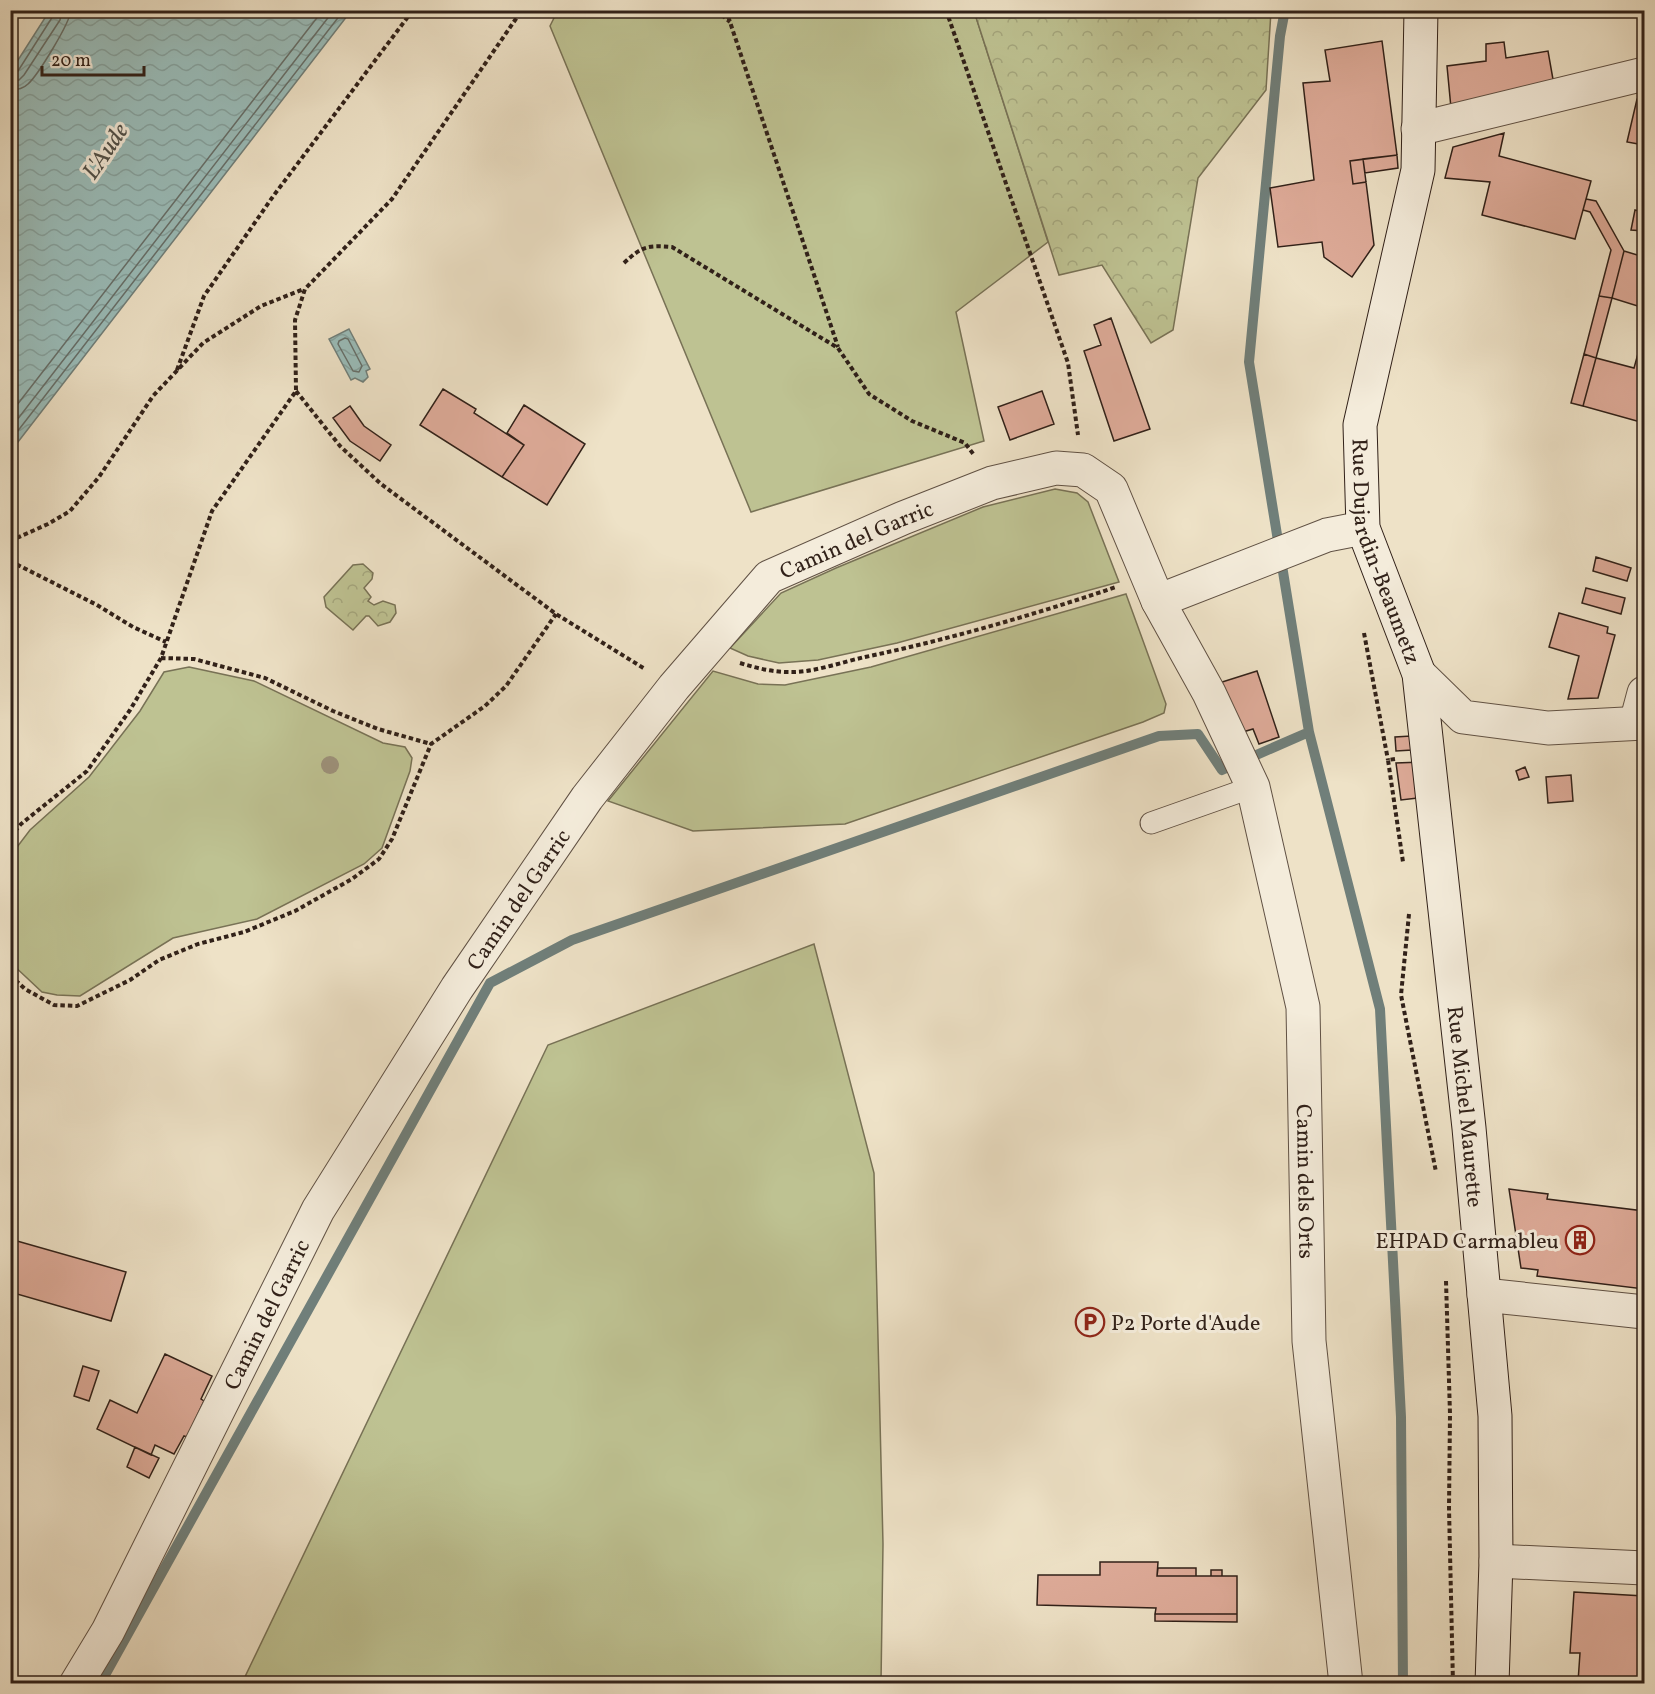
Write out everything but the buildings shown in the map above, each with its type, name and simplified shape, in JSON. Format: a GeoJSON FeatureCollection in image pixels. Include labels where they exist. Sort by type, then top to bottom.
{"type":"FeatureCollection","features":[{"type":"Feature","properties":{"kind":"street","name":"Rue Dujardin-Beaumetz"},"geometry":{"type":"LineString","coordinates":[[1421,10],[1418,170],[1360,425],[1363,528],[1419,674],[1463,717],[1548,728],[1642,713]]}},
{"type":"Feature","properties":{"kind":"street"},"geometry":{"type":"LineString","coordinates":[[1418,129],[1644,74]]}},
{"type":"Feature","properties":{"kind":"street","name":"Camin del Garric"},"geometry":{"type":"LineString","coordinates":[[76,1683],[108,1631],[318,1210],[458,988],[587,798],[674,687],[769,577],[903,518],[992,483],[1056,468],[1083,470]]}},
{"type":"Feature","properties":{"kind":"street"},"geometry":{"type":"LineString","coordinates":[[1083,470],[1112,489],[1153,589],[1209,582],[1328,535],[1363,528]]}},
{"type":"Feature","properties":{"kind":"street","name":"Camin dels Orts"},"geometry":{"type":"LineString","coordinates":[[1153,589],[1209,693],[1253,785],[1303,1007],[1309,1341],[1346,1683]]}},
{"type":"Feature","properties":{"kind":"street","name":"Rue Michel Maurette"},"geometry":{"type":"LineString","coordinates":[[1419,674],[1469,1128],[1495,1416],[1497,1561],[1492,1683]]}},
{"type":"Feature","properties":{"kind":"street"},"geometry":{"type":"LineString","coordinates":[[1484,1295],[1644,1312]]}},
{"type":"Feature","properties":{"kind":"street"},"geometry":{"type":"LineString","coordinates":[[1497,1561],[1644,1568]]}},
{"type":"Feature","properties":{"kind":"lane"},"geometry":{"type":"LineString","coordinates":[[1151,823],[1253,785]]}},
{"type":"Feature","properties":{"kind":"path"},"geometry":{"type":"LineString","coordinates":[[177,370],[204,296],[274,195],[413,10]]}},
{"type":"Feature","properties":{"kind":"path"},"geometry":{"type":"LineString","coordinates":[[10,540],[48,524],[70,511],[99,477],[153,396],[203,344],[261,306],[305,289],[392,199],[522,10]]}},
{"type":"Feature","properties":{"kind":"path"},"geometry":{"type":"LineString","coordinates":[[716,10],[730,22]]}},
{"type":"Feature","properties":{"kind":"path"},"geometry":{"type":"LineString","coordinates":[[726,10],[838,348],[869,394],[912,421],[965,443],[992,483]]}},
{"type":"Feature","properties":{"kind":"path"},"geometry":{"type":"LineString","coordinates":[[946,10],[1068,363],[1083,470]]}},
{"type":"Feature","properties":{"kind":"path"},"geometry":{"type":"LineString","coordinates":[[624,263],[634,254],[651,245],[672,247],[838,348]]}},
{"type":"Feature","properties":{"kind":"path"},"geometry":{"type":"LineString","coordinates":[[10,837],[21,824],[87,771],[130,710],[161,658],[212,511],[296,391],[295,320],[305,289]]}},
{"type":"Feature","properties":{"kind":"path"},"geometry":{"type":"LineString","coordinates":[[296,391],[340,446],[381,484],[556,614],[674,687]]}},
{"type":"Feature","properties":{"kind":"path"},"geometry":{"type":"LineString","coordinates":[[10,561],[97,605],[133,627],[166,642]]}},
{"type":"Feature","properties":{"kind":"path"},"geometry":{"type":"LineString","coordinates":[[704,653],[763,670],[791,672],[939,642],[1030,616],[1153,589]]}},
{"type":"Feature","properties":{"kind":"path"},"geometry":{"type":"LineString","coordinates":[[10,975],[25,989],[54,1005],[77,1006],[130,980],[159,960],[198,944],[244,932],[295,911],[352,879],[379,859],[392,838],[431,744],[484,706],[506,686],[556,614]]}},
{"type":"Feature","properties":{"kind":"path"},"geometry":{"type":"LineString","coordinates":[[1362,624],[1388,760],[1404,871]]}},
{"type":"Feature","properties":{"kind":"path"},"geometry":{"type":"LineString","coordinates":[[161,658],[194,659],[265,678],[333,711],[378,729],[431,744]]}},
{"type":"Feature","properties":{"kind":"path"},"geometry":{"type":"LineString","coordinates":[[1388,760],[1428,754]]}},
{"type":"Feature","properties":{"kind":"path"},"geometry":{"type":"LineString","coordinates":[[1410,906],[1401,995],[1437,1176]]}},
{"type":"Feature","properties":{"kind":"path"},"geometry":{"type":"LineString","coordinates":[[1446,1275],[1453,1683]]}},
{"type":"Feature","properties":{"kind":"green space"},"geometry":{"type":"Polygon","coordinates":[[[558,10],[974,11],[1048,242],[956,312],[984,441],[751,512],[550,26],[558,10]]]}},
{"type":"Feature","properties":{"kind":"green space"},"geometry":{"type":"Polygon","coordinates":[[[974,11],[1271,11],[1266,90],[1198,178],[1173,330],[1151,343],[1102,265],[1059,275],[974,11]]]}},
{"type":"Feature","properties":{"kind":"green space"},"geometry":{"type":"Polygon","coordinates":[[[1055,489],[1077,493],[1088,502],[1119,582],[897,643],[818,660],[779,663],[748,656],[730,648],[781,593],[983,507],[1055,489]]]}},
{"type":"Feature","properties":{"kind":"green space"},"geometry":{"type":"Polygon","coordinates":[[[363,564],[373,573],[372,579],[364,588],[371,597],[368,601],[374,605],[383,601],[395,605],[396,613],[390,622],[378,626],[369,616],[366,616],[353,630],[326,607],[324,597],[353,565],[363,564]]]}},
{"type":"Feature","properties":{"kind":"green space"},"geometry":{"type":"Polygon","coordinates":[[[1126,594],[1166,704],[1164,713],[1143,722],[845,824],[693,831],[608,801],[713,671],[758,684],[785,685],[871,667],[1126,594]]]}},
{"type":"Feature","properties":{"kind":"green space"},"geometry":{"type":"Polygon","coordinates":[[[189,667],[254,681],[383,743],[405,747],[412,758],[410,771],[382,848],[364,864],[257,919],[173,938],[80,996],[42,992],[11,963],[11,855],[30,830],[89,777],[140,711],[164,672],[189,667]]]}},
{"type":"Feature","properties":{"kind":"green space"},"geometry":{"type":"Polygon","coordinates":[[[814,944],[874,1173],[883,1544],[881,1683],[242,1683],[548,1045],[814,944]]]}},
{"type":"Feature","properties":{"kind":"water","name":"L'Aude"},"geometry":{"type":"Polygon","coordinates":[[[50,10],[351,11],[11,451],[11,71],[50,10]]]}},
{"type":"Feature","properties":{"kind":"water"},"geometry":{"type":"Polygon","coordinates":[[[349,329],[370,369],[366,371],[368,377],[363,382],[355,378],[351,380],[329,339],[349,329]]]}},
{"type":"Feature","properties":{"kind":"waterway"},"geometry":{"type":"LineString","coordinates":[[1285,10],[1280,36],[1249,362],[1309,732],[1380,1009],[1401,1417],[1403,1684]]}},
{"type":"Feature","properties":{"kind":"waterway"},"geometry":{"type":"LineString","coordinates":[[100,1684],[490,983],[572,940],[1159,736],[1198,734],[1222,770],[1309,732]]}},
{"type":"Feature","properties":{"kind":"place","name":"EHPAD Carmableu"},"geometry":{"type":"Point","coordinates":[1580,1240]}},
{"type":"Feature","properties":{"kind":"place","name":"P2 Porte d'Aude"},"geometry":{"type":"Point","coordinates":[1090,1322]}}]}
